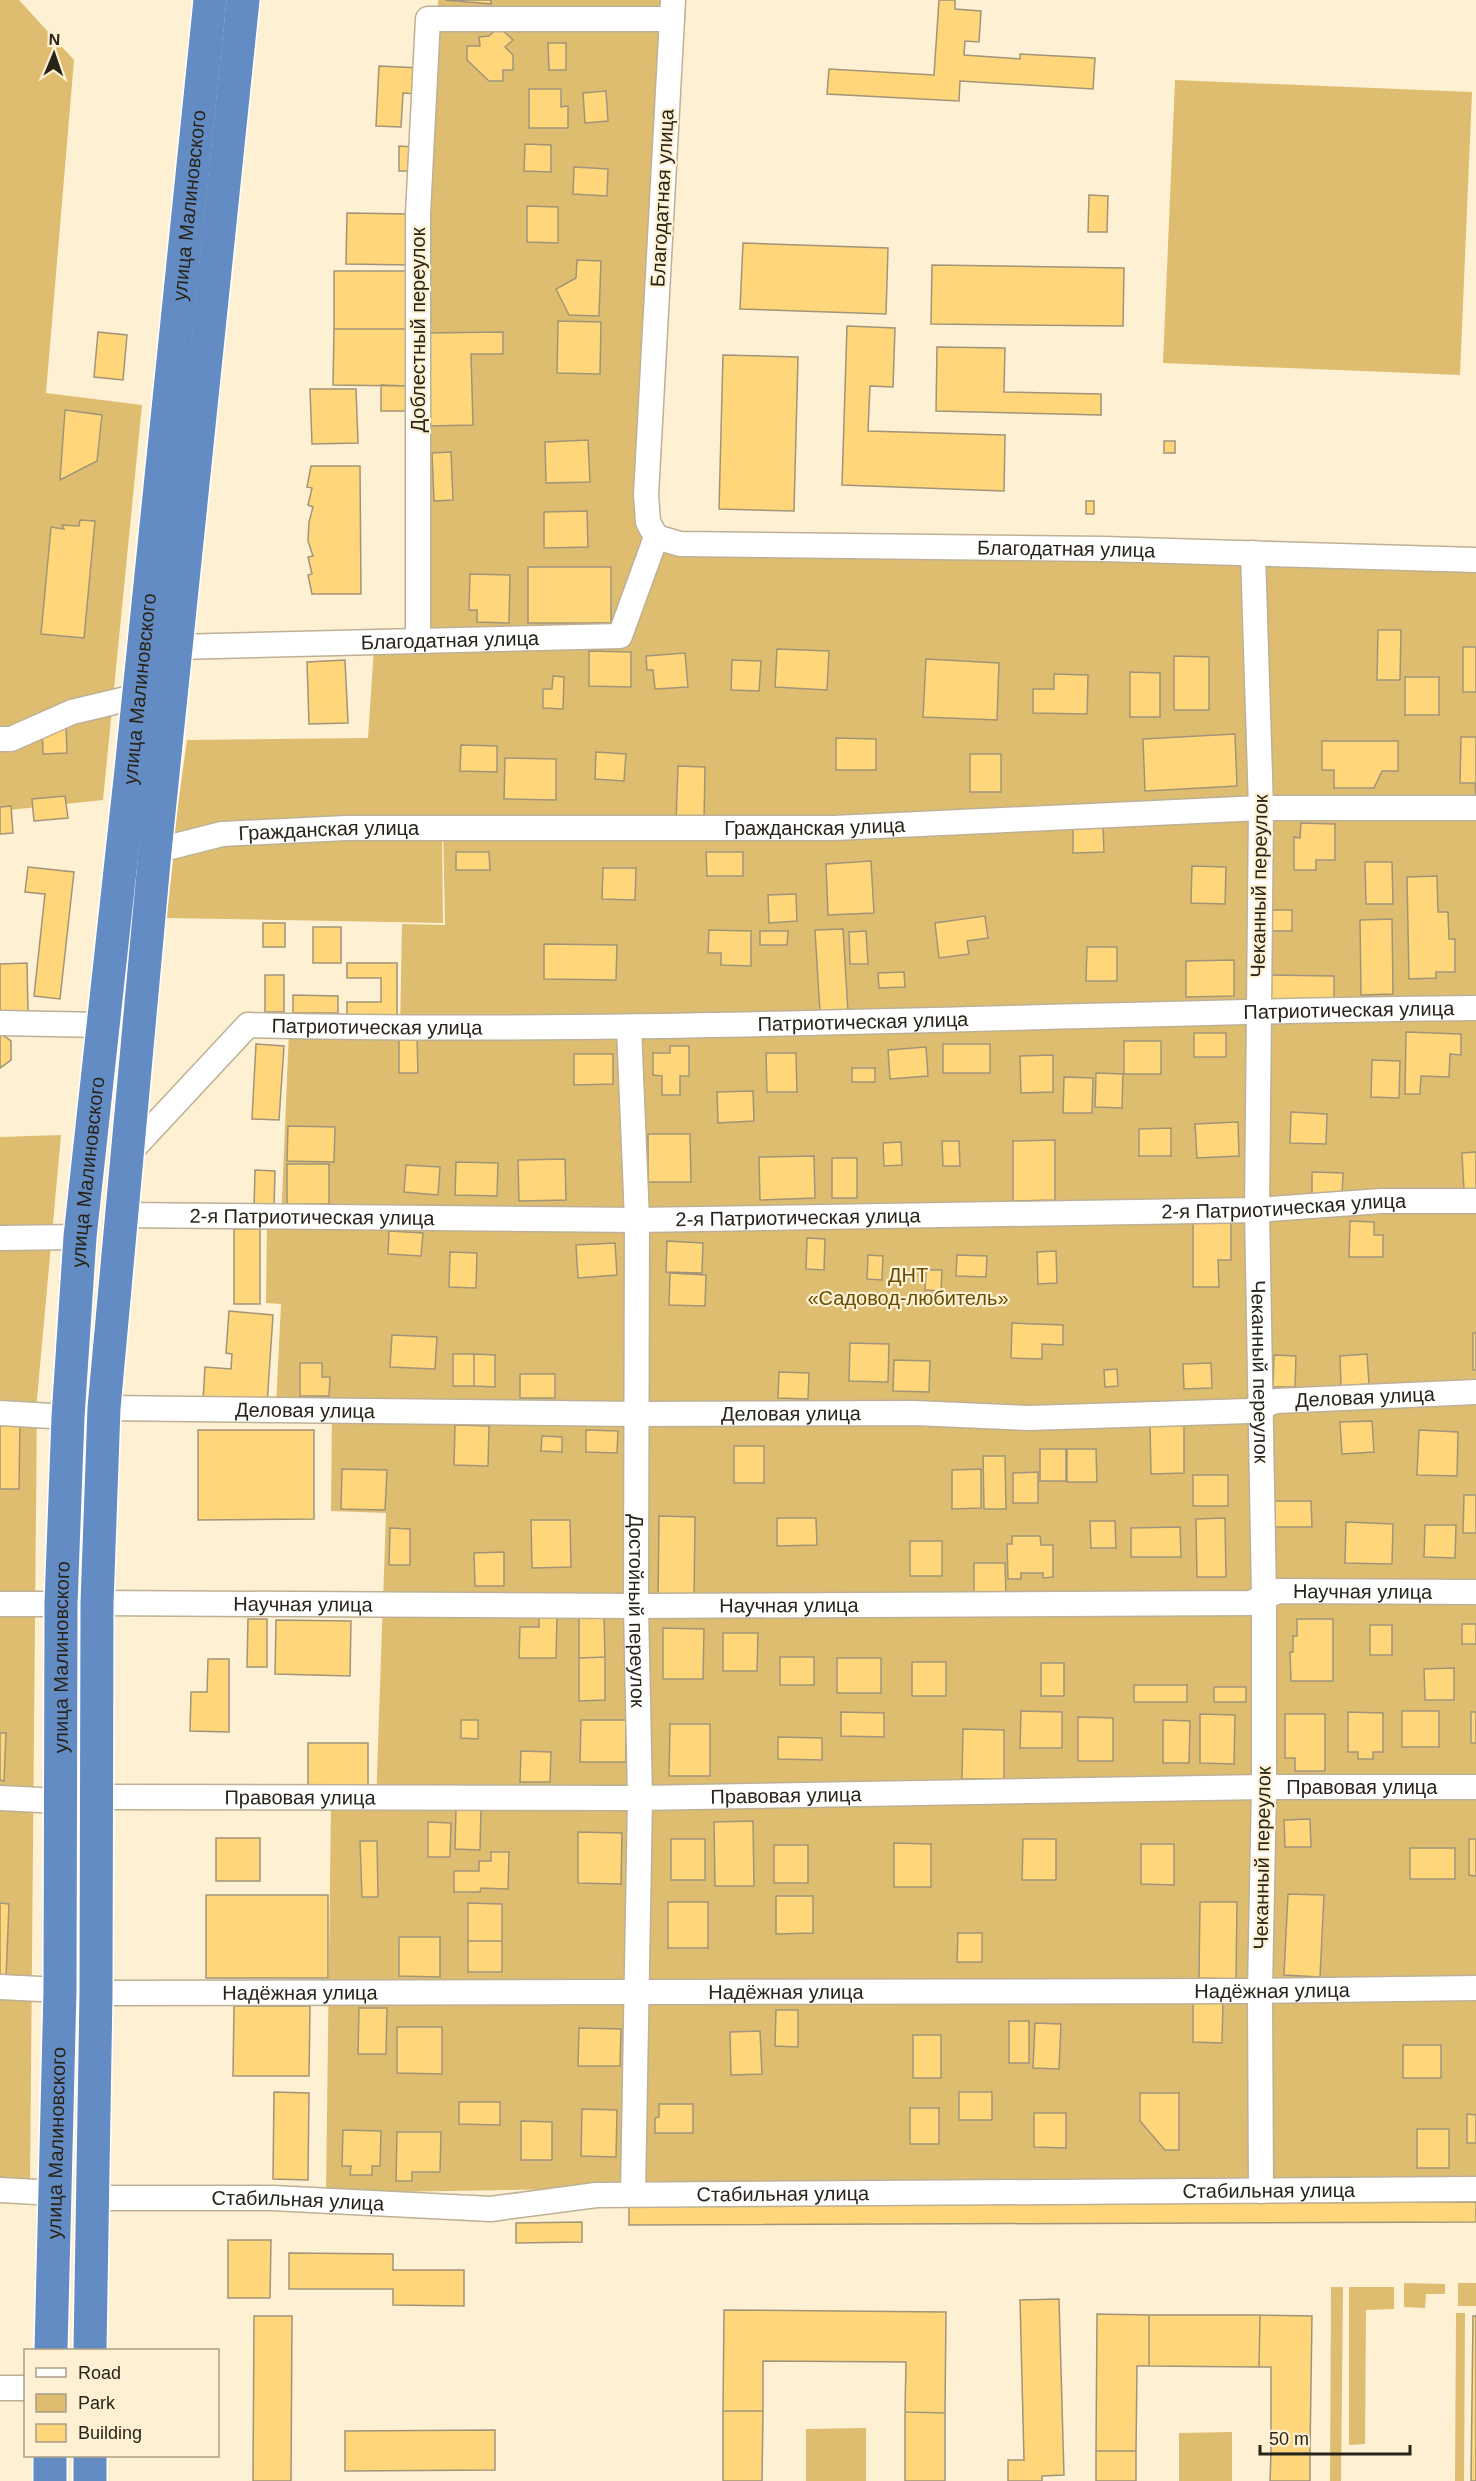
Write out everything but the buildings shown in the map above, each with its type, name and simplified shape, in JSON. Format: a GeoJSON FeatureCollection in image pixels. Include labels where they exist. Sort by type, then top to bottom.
{"type":"FeatureCollection","features":[{"type":"Feature","properties":{"kind":"highway","name":"улица Малиновского"},"geometry":{"type":"LineString","coordinates":[[51,2349],[60,1990],[61,1604],[68,1417],[80,1237],[210,0]]}},
{"type":"Feature","properties":{"kind":"highway","name":"улица Малиновского"},"geometry":{"type":"LineString","coordinates":[[90,2349],[96,1993],[98,1603],[104,1408],[155,851],[243,0]]}},
{"type":"Feature","properties":{"kind":"highway"},"geometry":{"type":"LineString","coordinates":[[50,2457],[50,2481]]}},
{"type":"Feature","properties":{"kind":"highway"},"geometry":{"type":"LineString","coordinates":[[90,2457],[90,2481]]}},
{"type":"Feature","properties":{"kind":"street","name":"Благодатная улица"},"geometry":{"type":"LineString","coordinates":[[672,9],[646,495],[648,522],[656,537],[680,544],[1252,553],[1476,560]]}},
{"type":"Feature","properties":{"kind":"street","name":"Доблестный переулок"},"geometry":{"type":"LineString","coordinates":[[418,641],[418,214],[428,19],[672,9]]}},
{"type":"Feature","properties":{"kind":"street","name":"Благодатная улица"},"geometry":{"type":"LineString","coordinates":[[176,647],[620,636],[656,537]]}},
{"type":"Feature","properties":{"kind":"street","name":"Чеканный переулок"},"geometry":{"type":"LineString","coordinates":[[1252,553],[1262,808],[1257,1210],[1264,1597],[1264,1787],[1260,1991],[1261,2191]]}},
{"type":"Feature","properties":{"kind":"street"},"geometry":{"type":"LineString","coordinates":[[0,739],[11,739],[72,712],[138,696]]}},
{"type":"Feature","properties":{"kind":"street","name":"Гражданская улица"},"geometry":{"type":"LineString","coordinates":[[155,851],[222,834],[346,828],[834,828],[1262,808],[1476,808]]}},
{"type":"Feature","properties":{"kind":"street","name":"Патриотическая улица"},"geometry":{"type":"LineString","coordinates":[[126,1156],[248,1024],[398,1029],[629,1027],[1258,1010],[1476,1008]]}},
{"type":"Feature","properties":{"kind":"street"},"geometry":{"type":"LineString","coordinates":[[0,1023],[102,1025]]}},
{"type":"Feature","properties":{"kind":"street","name":"Достойный переулок"},"geometry":{"type":"LineString","coordinates":[[629,1027],[637,1220],[636,1606],[640,1798],[633,2194]]}},
{"type":"Feature","properties":{"kind":"street","name":"2-я Патриотическая улица"},"geometry":{"type":"LineString","coordinates":[[120,1215],[637,1220],[1257,1210],[1381,1200],[1476,1201]]}},
{"type":"Feature","properties":{"kind":"street"},"geometry":{"type":"LineString","coordinates":[[0,1238],[80,1237]]}},
{"type":"Feature","properties":{"kind":"street","name":"Деловая улица"},"geometry":{"type":"LineString","coordinates":[[104,1408],[636,1414],[914,1413],[1029,1418],[1249,1411],[1276,1401],[1476,1392]]}},
{"type":"Feature","properties":{"kind":"street"},"geometry":{"type":"LineString","coordinates":[[0,1413],[68,1417]]}},
{"type":"Feature","properties":{"kind":"street","name":"Научная улица"},"geometry":{"type":"LineString","coordinates":[[98,1603],[636,1606],[1250,1603],[1279,1591],[1476,1592]]}},
{"type":"Feature","properties":{"kind":"street"},"geometry":{"type":"LineString","coordinates":[[0,1604],[61,1604]]}},
{"type":"Feature","properties":{"kind":"street","name":"Правовая улица"},"geometry":{"type":"LineString","coordinates":[[98,1797],[640,1798],[1264,1787],[1476,1787]]}},
{"type":"Feature","properties":{"kind":"street"},"geometry":{"type":"LineString","coordinates":[[0,1798],[61,1801]]}},
{"type":"Feature","properties":{"kind":"street"},"geometry":{"type":"LineString","coordinates":[[0,1988],[60,1990]]}},
{"type":"Feature","properties":{"kind":"street","name":"Надёжная улица"},"geometry":{"type":"LineString","coordinates":[[96,1993],[1260,1991],[1476,1988]]}},
{"type":"Feature","properties":{"kind":"street","name":"Стабильная улица"},"geometry":{"type":"LineString","coordinates":[[91,2198],[272,2198],[491,2209],[596,2195],[633,2194],[1476,2189]]}},
{"type":"Feature","properties":{"kind":"street"},"geometry":{"type":"LineString","coordinates":[[0,2190],[55,2193]]}},
{"type":"Feature","properties":{"kind":"street"},"geometry":{"type":"LineString","coordinates":[[0,2388],[24,2388]]}},
{"type":"Feature","properties":{"kind":"green space"},"geometry":{"type":"Polygon","coordinates":[[[0,0],[19,0],[74,60],[46,393],[142,405],[103,800],[0,811],[0,0]]]}},
{"type":"Feature","properties":{"kind":"green space","name":"ДНТ «Садовод-любитель»"},"geometry":{"type":"Polygon","coordinates":[[[438,0],[666,0],[646,547],[1476,569],[1476,2177],[1277,2177],[326,2193],[331,1803],[376,1803],[386,1513],[331,1511],[332,1407],[276,1406],[281,1304],[266,1303],[267,1221],[281,1222],[289,1031],[400,1032],[402,924],[445,925],[443,822],[173,841],[187,740],[368,738],[374,648],[426,648],[425,305],[438,0]]]}},
{"type":"Feature","properties":{"kind":"green space"},"geometry":{"type":"Polygon","coordinates":[[[1175,80],[1472,92],[1460,375],[1163,363],[1175,80]]]}},
{"type":"Feature","properties":{"kind":"green space"},"geometry":{"type":"Polygon","coordinates":[[[442,833],[443,923],[166,918],[174,854],[228,839],[442,833]]]}},
{"type":"Feature","properties":{"kind":"green space"},"geometry":{"type":"Polygon","coordinates":[[[61,1135],[37,1399],[30,2183],[0,2181],[0,1137],[61,1135]]]}},
{"type":"Feature","properties":{"kind":"green space"},"geometry":{"type":"Polygon","coordinates":[[[1404,2283],[1445,2284],[1445,2294],[1426,2294],[1425,2308],[1404,2307],[1404,2283]]]}},
{"type":"Feature","properties":{"kind":"green space"},"geometry":{"type":"Polygon","coordinates":[[[1458,2283],[1476,2283],[1476,2306],[1458,2306],[1458,2283]]]}},
{"type":"Feature","properties":{"kind":"green space"},"geometry":{"type":"Polygon","coordinates":[[[1331,2287],[1343,2287],[1341,2481],[1330,2481],[1331,2287]]]}},
{"type":"Feature","properties":{"kind":"green space"},"geometry":{"type":"Polygon","coordinates":[[[1349,2287],[1394,2287],[1394,2309],[1366,2310],[1365,2444],[1349,2445],[1349,2287]]]}},
{"type":"Feature","properties":{"kind":"green space"},"geometry":{"type":"Polygon","coordinates":[[[1456,2313],[1465,2313],[1464,2481],[1455,2481],[1456,2313]]]}},
{"type":"Feature","properties":{"kind":"green space"},"geometry":{"type":"Polygon","coordinates":[[[866,2428],[866,2481],[806,2481],[806,2429],[866,2428]]]}},
{"type":"Feature","properties":{"kind":"green space"},"geometry":{"type":"Polygon","coordinates":[[[1232,2432],[1232,2481],[1179,2481],[1179,2433],[1232,2432]]]}}]}
